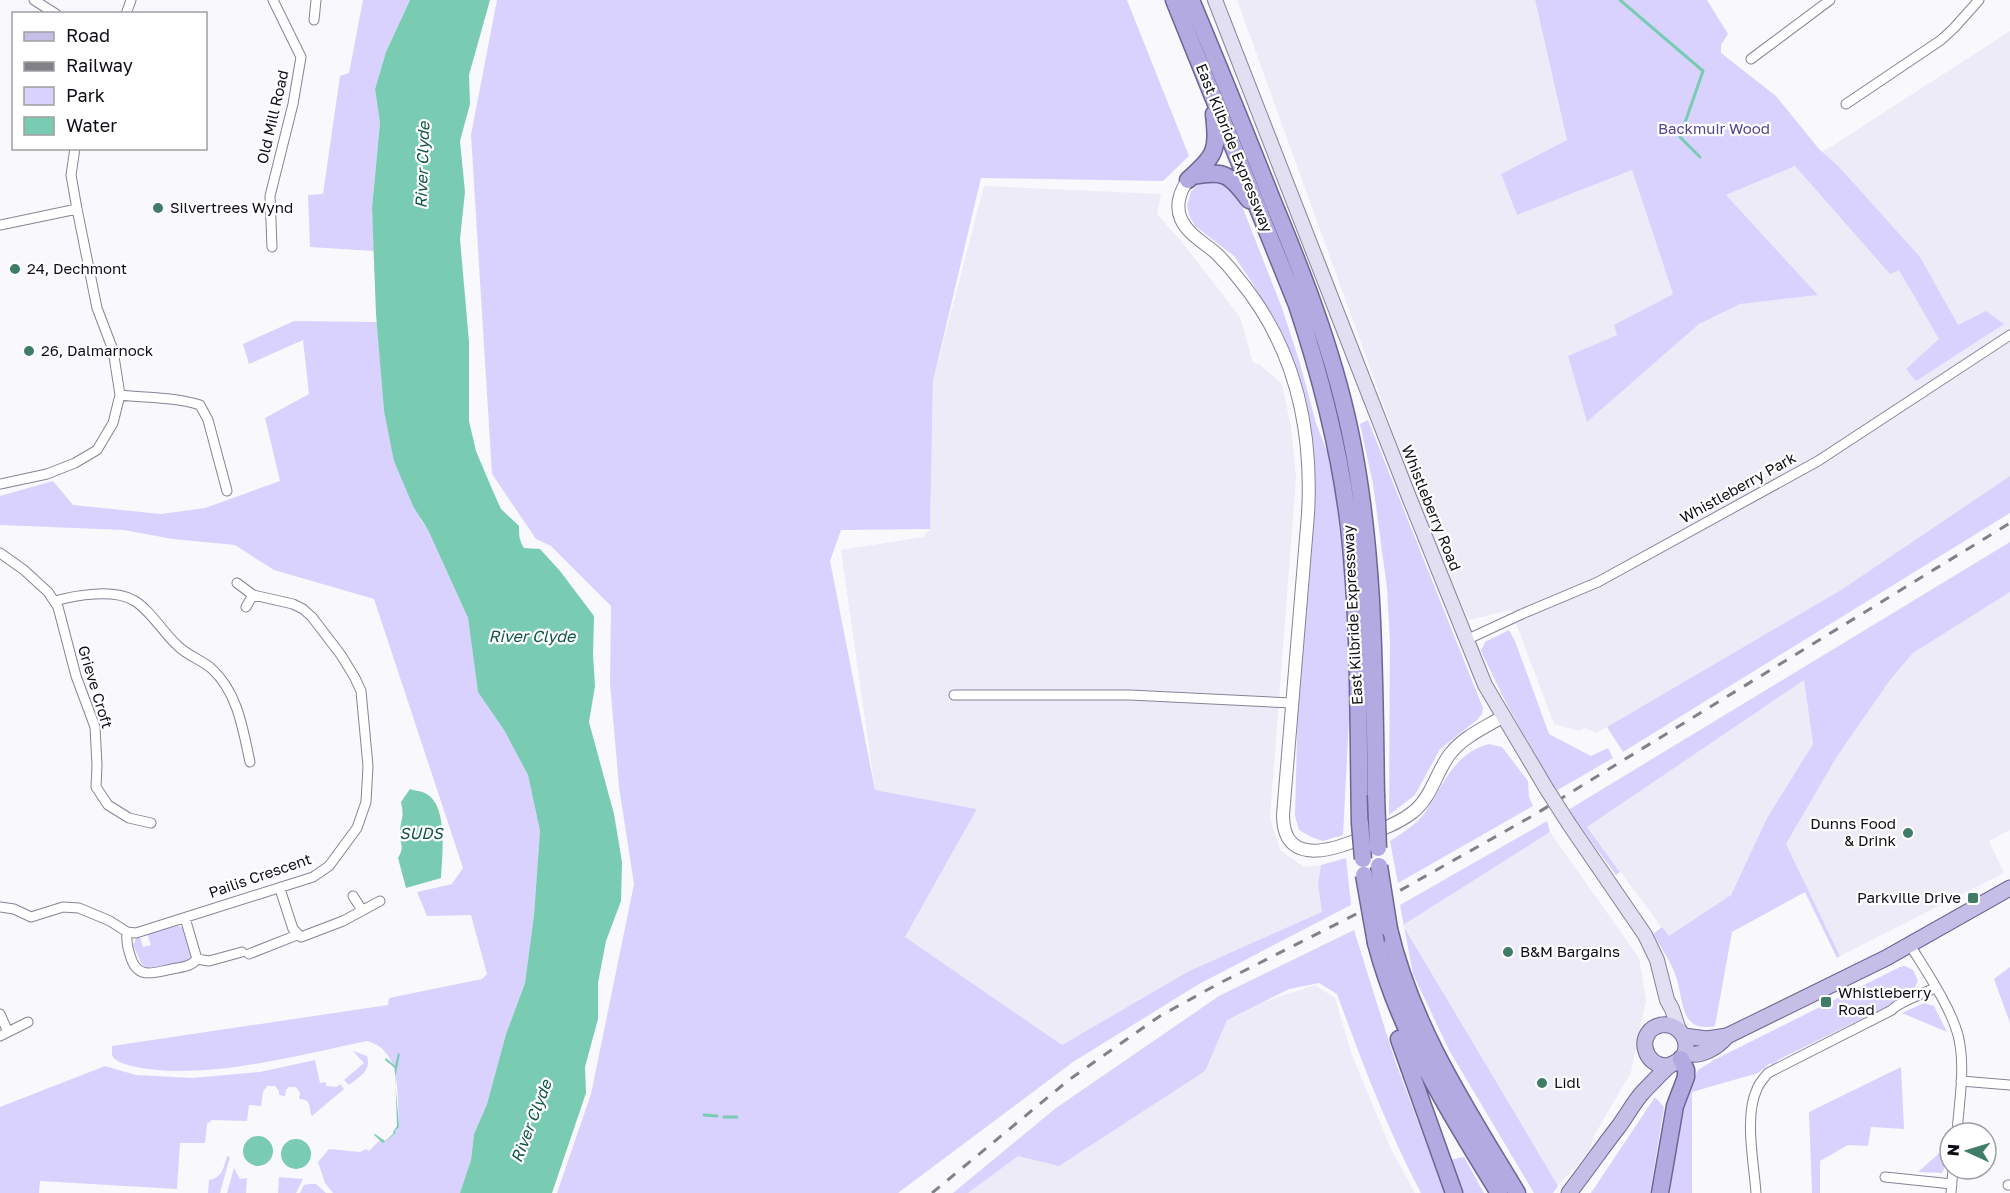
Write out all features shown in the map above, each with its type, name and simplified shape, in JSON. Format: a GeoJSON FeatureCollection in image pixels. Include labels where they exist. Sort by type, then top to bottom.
{"type":"FeatureCollection","features":[{"type":"Feature","properties":{"kind":"highway","name":"East Kilbride Expressway"},"geometry":{"type":"LineString","coordinates":[[1174,0],[1294,297],[1314,356],[1335,440],[1345,497],[1355,603],[1360,823],[1364,867],[1382,966],[1403,1024],[1418,1056],[1498,1193]]}},
{"type":"Feature","properties":{"kind":"highway","name":"East Kilbride Expressway"},"geometry":{"type":"LineString","coordinates":[[1191,0],[1305,281],[1329,350],[1344,407],[1361,492],[1371,581],[1378,848],[1389,929],[1404,983],[1431,1047],[1517,1193]]}},
{"type":"Feature","properties":{"kind":"highway"},"geometry":{"type":"LineString","coordinates":[[1190,178],[1215,150],[1217,136],[1215,101]]}},
{"type":"Feature","properties":{"kind":"highway"},"geometry":{"type":"LineString","coordinates":[[1190,178],[1214,172],[1226,175],[1236,182],[1260,211]]}},
{"type":"Feature","properties":{"kind":"highway"},"geometry":{"type":"LineString","coordinates":[[1382,966],[1388,1010],[1454,1193]]}},
{"type":"Feature","properties":{"kind":"highway"},"geometry":{"type":"LineString","coordinates":[[1660,1193],[1675,1106],[1686,1077],[1686,1070],[1678,1059]]}},
{"type":"Feature","properties":{"kind":"main road","name":"Whistleberry Road"},"geometry":{"type":"LineString","coordinates":[[1215,0],[1485,685],[1502,717],[1569,824],[1646,935],[1659,966],[1667,1000],[1681,1033]]}},
{"type":"Feature","properties":{"kind":"main road"},"geometry":{"type":"LineString","coordinates":[[1656,1027],[1668,1025],[1681,1033],[1707,1039],[1727,1036],[1910,945],[2010,888]]}},
{"type":"Feature","properties":{"kind":"main road"},"geometry":{"type":"LineString","coordinates":[[1644,1092],[1647,1056],[1645,1043],[1647,1036],[1656,1027],[1667,1000]]}},
{"type":"Feature","properties":{"kind":"main road"},"geometry":{"type":"LineString","coordinates":[[1569,1193],[1644,1092],[1678,1059],[1686,1044],[1681,1033]]}},
{"type":"Feature","properties":{"kind":"main road"},"geometry":{"type":"LineString","coordinates":[[1647,1056],[1659,1065],[1695,1056],[1721,1043],[1727,1036]]}},
{"type":"Feature","properties":{"kind":"street"},"geometry":{"type":"LineString","coordinates":[[34,0],[53,12]]}},
{"type":"Feature","properties":{"kind":"street","name":"Old Mill Road"},"geometry":{"type":"LineString","coordinates":[[272,247],[270,196],[293,104],[301,57],[273,0]]}},
{"type":"Feature","properties":{"kind":"street"},"geometry":{"type":"LineString","coordinates":[[314,20],[316,0]]}},
{"type":"Feature","properties":{"kind":"street"},"geometry":{"type":"LineString","coordinates":[[1751,59],[1830,0]]}},
{"type":"Feature","properties":{"kind":"street"},"geometry":{"type":"LineString","coordinates":[[1846,104],[1941,40],[1979,0]]}},
{"type":"Feature","properties":{"kind":"street"},"geometry":{"type":"LineString","coordinates":[[0,484],[46,474],[75,463],[97,450],[113,423],[120,395],[112,350],[98,308],[77,209],[71,175],[75,150]]}},
{"type":"Feature","properties":{"kind":"street"},"geometry":{"type":"LineString","coordinates":[[1190,178],[1181,192],[1179,202],[1182,220],[1191,232],[1217,254],[1235,274],[1259,308],[1283,353],[1301,406],[1308,447],[1309,495],[1283,820],[1286,832],[1299,847],[1315,852],[1346,844],[1405,818],[1424,801],[1449,755],[1468,737],[1502,717]]}},
{"type":"Feature","properties":{"kind":"street"},"geometry":{"type":"LineString","coordinates":[[0,225],[77,209]]}},
{"type":"Feature","properties":{"kind":"street","name":"Whistleberry Park"},"geometry":{"type":"LineString","coordinates":[[1466,640],[1598,582],[1829,455],[1969,360],[2010,335]]}},
{"type":"Feature","properties":{"kind":"street"},"geometry":{"type":"LineString","coordinates":[[120,395],[184,400],[200,405],[207,420],[227,491]]}},
{"type":"Feature","properties":{"kind":"street","name":"Grieve Croft"},"geometry":{"type":"LineString","coordinates":[[0,553],[24,570],[55,601],[76,676],[95,727],[96,787],[108,805],[129,818],[152,822]]}},
{"type":"Feature","properties":{"kind":"street","name":"Pailis Crescent"},"geometry":{"type":"LineString","coordinates":[[127,932],[136,933],[313,877],[329,866],[357,828],[366,802],[368,766],[361,691],[356,678],[312,617],[303,609],[293,604],[253,595],[237,583]]}},
{"type":"Feature","properties":{"kind":"street"},"geometry":{"type":"LineString","coordinates":[[55,601],[93,594],[133,600],[156,621],[178,647],[212,669],[224,683],[234,699],[250,762]]}},
{"type":"Feature","properties":{"kind":"street"},"geometry":{"type":"LineString","coordinates":[[246,607],[253,595]]}},
{"type":"Feature","properties":{"kind":"street"},"geometry":{"type":"LineString","coordinates":[[954,695],[1130,695],[1292,703]]}},
{"type":"Feature","properties":{"kind":"street"},"geometry":{"type":"LineString","coordinates":[[280,889],[297,935]]}},
{"type":"Feature","properties":{"kind":"street"},"geometry":{"type":"LineString","coordinates":[[353,896],[362,910]]}},
{"type":"Feature","properties":{"kind":"street"},"geometry":{"type":"LineString","coordinates":[[197,959],[209,962],[245,953],[297,935],[301,937],[325,929],[380,901]]}},
{"type":"Feature","properties":{"kind":"street"},"geometry":{"type":"LineString","coordinates":[[0,907],[14,909],[31,917],[63,907],[79,908],[110,921],[127,932],[126,942],[133,965],[141,972],[149,973],[188,966],[197,959]]}},
{"type":"Feature","properties":{"kind":"street"},"geometry":{"type":"LineString","coordinates":[[185,918],[197,959]]}},
{"type":"Feature","properties":{"kind":"street"},"geometry":{"type":"LineString","coordinates":[[1910,945],[1952,1018],[1958,1037],[1961,1082],[1958,1121]]}},
{"type":"Feature","properties":{"kind":"street"},"geometry":{"type":"LineString","coordinates":[[1755,1193],[1752,1104],[1757,1088],[1768,1073],[1892,1010],[1895,1005],[1935,988]]}},
{"type":"Feature","properties":{"kind":"street"},"geometry":{"type":"LineString","coordinates":[[0,1014],[4,1034],[28,1022]]}},
{"type":"Feature","properties":{"kind":"street"},"geometry":{"type":"LineString","coordinates":[[1961,1082],[2010,1085]]}},
{"type":"Feature","properties":{"kind":"street"},"geometry":{"type":"LineString","coordinates":[[1885,1177],[1952,1188]]}},
{"type":"Feature","properties":{"kind":"shaded area"},"geometry":{"type":"Polygon","coordinates":[[[1237,0],[1535,0],[1567,140],[1501,174],[1517,215],[1632,170],[1673,294],[1615,325],[1617,335],[1568,356],[1587,422],[1699,324],[1740,304],[1818,295],[1726,195],[1795,166],[1829,148],[2010,31],[2010,476],[1841,590],[1725,660],[1596,733],[1585,728],[1579,731],[1554,724],[1511,610],[1469,620],[1433,542],[1237,0]]]}},
{"type":"Feature","properties":{"kind":"shaded area"},"geometry":{"type":"Polygon","coordinates":[[[984,186],[1161,194],[1157,214],[1240,317],[1253,363],[1259,364],[1282,384],[1291,427],[1296,477],[1270,818],[1280,850],[1304,867],[1321,865],[1318,883],[1323,912],[1189,971],[1062,1045],[905,937],[977,809],[875,790],[841,550],[923,537],[930,529],[933,381],[984,186]]]}},
{"type":"Feature","properties":{"kind":"shaded area"},"geometry":{"type":"Polygon","coordinates":[[[2010,592],[2010,830],[1989,841],[2004,873],[1840,956],[1786,844],[1836,758],[1890,680],[1913,653],[2010,592]]]}},
{"type":"Feature","properties":{"kind":"shaded area"},"geometry":{"type":"Polygon","coordinates":[[[1804,679],[1813,744],[1767,818],[1731,895],[1669,937],[1587,827],[1804,679]]]}},
{"type":"Feature","properties":{"kind":"shaded area"},"geometry":{"type":"Polygon","coordinates":[[[1550,832],[1639,958],[1646,1000],[1631,1072],[1594,1136],[1589,1153],[1557,1186],[1403,924],[1550,832]]]}},
{"type":"Feature","properties":{"kind":"shaded area"},"geometry":{"type":"Polygon","coordinates":[[[1315,985],[1335,998],[1352,1055],[1391,1149],[1415,1193],[968,1193],[1181,1032],[1224,1015],[1315,985]]]}},
{"type":"Feature","properties":{"kind":"green space"},"geometry":{"type":"Polygon","coordinates":[[[363,0],[410,0],[386,52],[375,89],[380,123],[372,208],[374,251],[310,247],[308,195],[323,194],[340,76],[349,73],[363,0]]]}},
{"type":"Feature","properties":{"kind":"green space"},"geometry":{"type":"Polygon","coordinates":[[[497,0],[1127,0],[1189,156],[1163,181],[981,178],[933,381],[930,529],[841,530],[830,561],[875,790],[977,809],[905,937],[1062,1045],[1189,971],[1322,912],[1318,883],[1321,865],[1346,858],[1351,905],[1199,984],[1073,1062],[898,1193],[557,1193],[591,1094],[634,884],[619,787],[610,683],[611,606],[551,546],[536,539],[492,474],[471,135],[497,0]]]}},
{"type":"Feature","properties":{"kind":"green space","name":"Backmuir Wood"},"geometry":{"type":"Polygon","coordinates":[[[1535,0],[1707,0],[1728,34],[1721,45],[1721,53],[1776,96],[1819,149],[1839,167],[1920,257],[1958,325],[1986,311],[2004,324],[1916,381],[1906,369],[1939,339],[1899,270],[1890,274],[1795,166],[1726,195],[1818,295],[1740,304],[1699,324],[1587,422],[1568,356],[1617,335],[1614,325],[1673,294],[1632,170],[1517,215],[1501,174],[1567,140],[1535,0]]]}},
{"type":"Feature","properties":{"kind":"green space"},"geometry":{"type":"Polygon","coordinates":[[[1210,180],[1227,184],[1237,195],[1242,206],[1282,308],[1299,360],[1316,423],[1328,454],[1336,498],[1344,573],[1350,701],[1343,835],[1323,841],[1299,830],[1295,816],[1298,697],[1306,613],[1315,464],[1306,401],[1283,337],[1253,284],[1234,256],[1195,226],[1189,215],[1187,205],[1191,192],[1199,183],[1210,180]]]}},
{"type":"Feature","properties":{"kind":"green space"},"geometry":{"type":"Polygon","coordinates":[[[294,321],[377,322],[384,411],[421,520],[428,530],[468,618],[478,691],[504,730],[528,775],[540,831],[534,915],[525,983],[506,1034],[487,1104],[474,1134],[471,1160],[460,1193],[333,1193],[325,1183],[318,1162],[329,1149],[360,1152],[366,1149],[369,1151],[380,1140],[383,1143],[396,1133],[399,1127],[396,1076],[392,1065],[387,1054],[379,1046],[367,1041],[282,1059],[221,1069],[192,1071],[136,1067],[119,1062],[112,1055],[112,1046],[388,1005],[389,998],[482,979],[487,974],[471,915],[427,916],[417,892],[452,884],[463,868],[374,599],[274,570],[235,545],[173,539],[124,530],[0,525],[0,496],[53,481],[73,505],[161,514],[205,508],[280,481],[265,418],[309,394],[303,340],[249,364],[243,344],[294,321]]]}},
{"type":"Feature","properties":{"kind":"green space"},"geometry":{"type":"Polygon","coordinates":[[[1368,420],[1483,708],[1477,720],[1440,749],[1415,795],[1389,815],[1390,642],[1387,588],[1373,484],[1360,424],[1368,420]]]}},
{"type":"Feature","properties":{"kind":"green space"},"geometry":{"type":"Polygon","coordinates":[[[2010,476],[2010,513],[1623,752],[1607,727],[1841,590],[2010,476]]]}},
{"type":"Feature","properties":{"kind":"green space"},"geometry":{"type":"Polygon","coordinates":[[[2010,542],[2010,592],[1913,653],[1890,680],[1836,758],[1786,844],[1840,956],[1837,958],[1805,892],[1732,932],[1715,1026],[1696,1025],[1686,1015],[1675,974],[1653,934],[1662,927],[1669,936],[1731,895],[1767,818],[1813,744],[1804,680],[1587,827],[1620,872],[1616,875],[1568,810],[2010,542]]]}},
{"type":"Feature","properties":{"kind":"green space"},"geometry":{"type":"Polygon","coordinates":[[[1509,630],[1549,734],[1591,756],[1608,748],[1613,758],[1556,791],[1507,705],[1481,651],[1485,642],[1509,630]]]}},
{"type":"Feature","properties":{"kind":"green space"},"geometry":{"type":"Polygon","coordinates":[[[1489,744],[1502,747],[1528,781],[1529,797],[1533,806],[1398,883],[1390,841],[1419,820],[1444,780],[1467,754],[1489,744]]]}},
{"type":"Feature","properties":{"kind":"green space"},"geometry":{"type":"Polygon","coordinates":[[[1547,821],[1550,832],[1404,925],[1400,905],[1547,821]]]}},
{"type":"Feature","properties":{"kind":"green space"},"geometry":{"type":"Polygon","coordinates":[[[177,925],[185,929],[193,954],[191,958],[185,962],[148,968],[142,965],[133,945],[137,937],[140,937],[143,947],[151,945],[147,933],[177,925]]]}},
{"type":"Feature","properties":{"kind":"green space"},"geometry":{"type":"Polygon","coordinates":[[[1404,927],[1558,1186],[1553,1193],[1534,1193],[1449,1050],[1413,974],[1404,927]]]}},
{"type":"Feature","properties":{"kind":"green space"},"geometry":{"type":"Polygon","coordinates":[[[1354,930],[1395,1061],[1445,1193],[1421,1193],[1386,1120],[1337,994],[1319,983],[1289,989],[1227,1020],[1205,1071],[1059,1166],[1018,1156],[968,1193],[953,1193],[1056,1108],[1219,996],[1354,930]]]}},
{"type":"Feature","properties":{"kind":"green space"},"geometry":{"type":"Polygon","coordinates":[[[1905,966],[1913,970],[1918,981],[1914,989],[1904,998],[1772,1065],[1770,1063],[1758,1073],[1692,1092],[1692,1193],[1670,1193],[1677,1138],[1688,1089],[1698,1070],[1905,966]]]}},
{"type":"Feature","properties":{"kind":"green space"},"geometry":{"type":"Polygon","coordinates":[[[2010,967],[2010,1023],[1994,979],[2010,967]]]}},
{"type":"Feature","properties":{"kind":"green space"},"geometry":{"type":"Polygon","coordinates":[[[1924,1003],[1934,1006],[1947,1032],[1902,1013],[1924,1003]]]}},
{"type":"Feature","properties":{"kind":"green space"},"geometry":{"type":"Polygon","coordinates":[[[353,1051],[367,1056],[368,1066],[364,1073],[349,1085],[344,1080],[364,1063],[353,1051]]]}},
{"type":"Feature","properties":{"kind":"green space"},"geometry":{"type":"Polygon","coordinates":[[[315,1060],[320,1083],[326,1082],[326,1086],[337,1087],[340,1084],[344,1089],[312,1116],[308,1103],[299,1099],[300,1093],[296,1087],[289,1087],[285,1096],[279,1095],[275,1086],[267,1086],[263,1092],[261,1106],[249,1105],[247,1121],[212,1120],[207,1124],[205,1143],[180,1143],[177,1189],[40,1181],[39,1193],[0,1193],[0,1107],[105,1066],[136,1075],[192,1078],[260,1072],[315,1060]]]}},
{"type":"Feature","properties":{"kind":"green space"},"geometry":{"type":"Polygon","coordinates":[[[1901,1067],[1904,1129],[1871,1127],[1868,1146],[1848,1145],[1820,1161],[1820,1193],[1812,1193],[1809,1112],[1901,1067]]]}},
{"type":"Feature","properties":{"kind":"green space"},"geometry":{"type":"Polygon","coordinates":[[[1655,1097],[1664,1107],[1650,1193],[1591,1193],[1655,1097]]]}},
{"type":"Feature","properties":{"kind":"green space"},"geometry":{"type":"Polygon","coordinates":[[[1938,1154],[1938,1173],[1918,1172],[1938,1154]]]}},
{"type":"Feature","properties":{"kind":"green space"},"geometry":{"type":"Polygon","coordinates":[[[227,1156],[230,1157],[220,1193],[208,1193],[209,1180],[220,1175],[227,1156]]]}},
{"type":"Feature","properties":{"kind":"green space"},"geometry":{"type":"Polygon","coordinates":[[[1464,1157],[1484,1193],[1463,1193],[1449,1160],[1464,1157]]]}},
{"type":"Feature","properties":{"kind":"green space"},"geometry":{"type":"Polygon","coordinates":[[[234,1168],[240,1179],[247,1178],[246,1193],[227,1193],[234,1168]]]}},
{"type":"Feature","properties":{"kind":"green space"},"geometry":{"type":"Polygon","coordinates":[[[279,1177],[303,1179],[296,1193],[278,1193],[279,1177]]]}},
{"type":"Feature","properties":{"kind":"green space"},"geometry":{"type":"Polygon","coordinates":[[[316,1184],[326,1193],[300,1193],[304,1185],[316,1184]]]}},
{"type":"Feature","properties":{"kind":"water","name":"River Clyde"},"geometry":{"type":"Polygon","coordinates":[[[410,0],[490,0],[469,75],[470,104],[460,141],[465,192],[460,239],[469,342],[469,421],[476,451],[492,489],[501,509],[519,526],[524,548],[540,549],[594,616],[595,686],[589,722],[614,814],[622,862],[621,901],[606,941],[598,983],[598,1019],[585,1067],[586,1093],[552,1193],[460,1193],[471,1160],[474,1134],[487,1104],[506,1034],[525,983],[534,915],[540,831],[528,775],[504,730],[478,692],[468,618],[428,530],[413,506],[394,461],[384,411],[376,314],[372,208],[380,123],[375,89],[386,52],[410,0]]]}},
{"type":"Feature","properties":{"kind":"water","name":"SUDS"},"geometry":{"type":"Polygon","coordinates":[[[410,789],[426,794],[439,810],[442,858],[441,878],[406,888],[398,858],[402,848],[401,802],[410,789]]]}},
{"type":"Feature","properties":{"kind":"water"},"geometry":{"type":"Polygon","coordinates":[[[398,1053],[400,1054],[395,1077],[395,1068],[385,1060],[386,1058],[395,1066],[398,1053]]]}},
{"type":"Feature","properties":{"kind":"water"},"geometry":{"type":"Polygon","coordinates":[[[396,1087],[399,1127],[396,1133],[383,1143],[374,1135],[385,1141],[394,1133],[397,1126],[396,1087]]]}},
{"type":"Feature","properties":{"kind":"water"},"geometry":{"type":"Polygon","coordinates":[[[258,1136],[269,1140],[273,1151],[269,1162],[258,1166],[247,1162],[243,1151],[247,1140],[258,1136]]]}},
{"type":"Feature","properties":{"kind":"water"},"geometry":{"type":"Polygon","coordinates":[[[296,1139],[307,1143],[311,1154],[307,1165],[296,1169],[285,1165],[281,1154],[285,1143],[296,1139]]]}},
{"type":"Feature","properties":{"kind":"waterway"},"geometry":{"type":"LineString","coordinates":[[1620,0],[1703,71],[1680,137],[1700,157]]}},
{"type":"Feature","properties":{"kind":"waterway"},"geometry":{"type":"LineString","coordinates":[[704,1115],[717,1116]]}},
{"type":"Feature","properties":{"kind":"waterway"},"geometry":{"type":"LineString","coordinates":[[724,1117],[737,1117]]}},
{"type":"Feature","properties":{"kind":"railway"},"geometry":{"type":"LineString","coordinates":[[932,1193],[1070,1079],[1160,1016],[1376,904],[1534,815],[2010,523]]}},
{"type":"Feature","properties":{"kind":"place","name":"Silvertrees Wynd"},"geometry":{"type":"Point","coordinates":[158,208]}},
{"type":"Feature","properties":{"kind":"place","name":"24, Dechmont"},"geometry":{"type":"Point","coordinates":[15,269]}},
{"type":"Feature","properties":{"kind":"place","name":"26, Dalmarnock"},"geometry":{"type":"Point","coordinates":[29,351]}},
{"type":"Feature","properties":{"kind":"place","name":"Dunns Food & Drink"},"geometry":{"type":"Point","coordinates":[1908,833]}},
{"type":"Feature","properties":{"kind":"place","name":"Parkville Drive"},"geometry":{"type":"Point","coordinates":[1973,898]}},
{"type":"Feature","properties":{"kind":"place","name":"B&M Bargains"},"geometry":{"type":"Point","coordinates":[1508,952]}},
{"type":"Feature","properties":{"kind":"place","name":"Whistleberry Road"},"geometry":{"type":"Point","coordinates":[1826,1002]}},
{"type":"Feature","properties":{"kind":"place","name":"Lidl"},"geometry":{"type":"Point","coordinates":[1542,1083]}}]}
